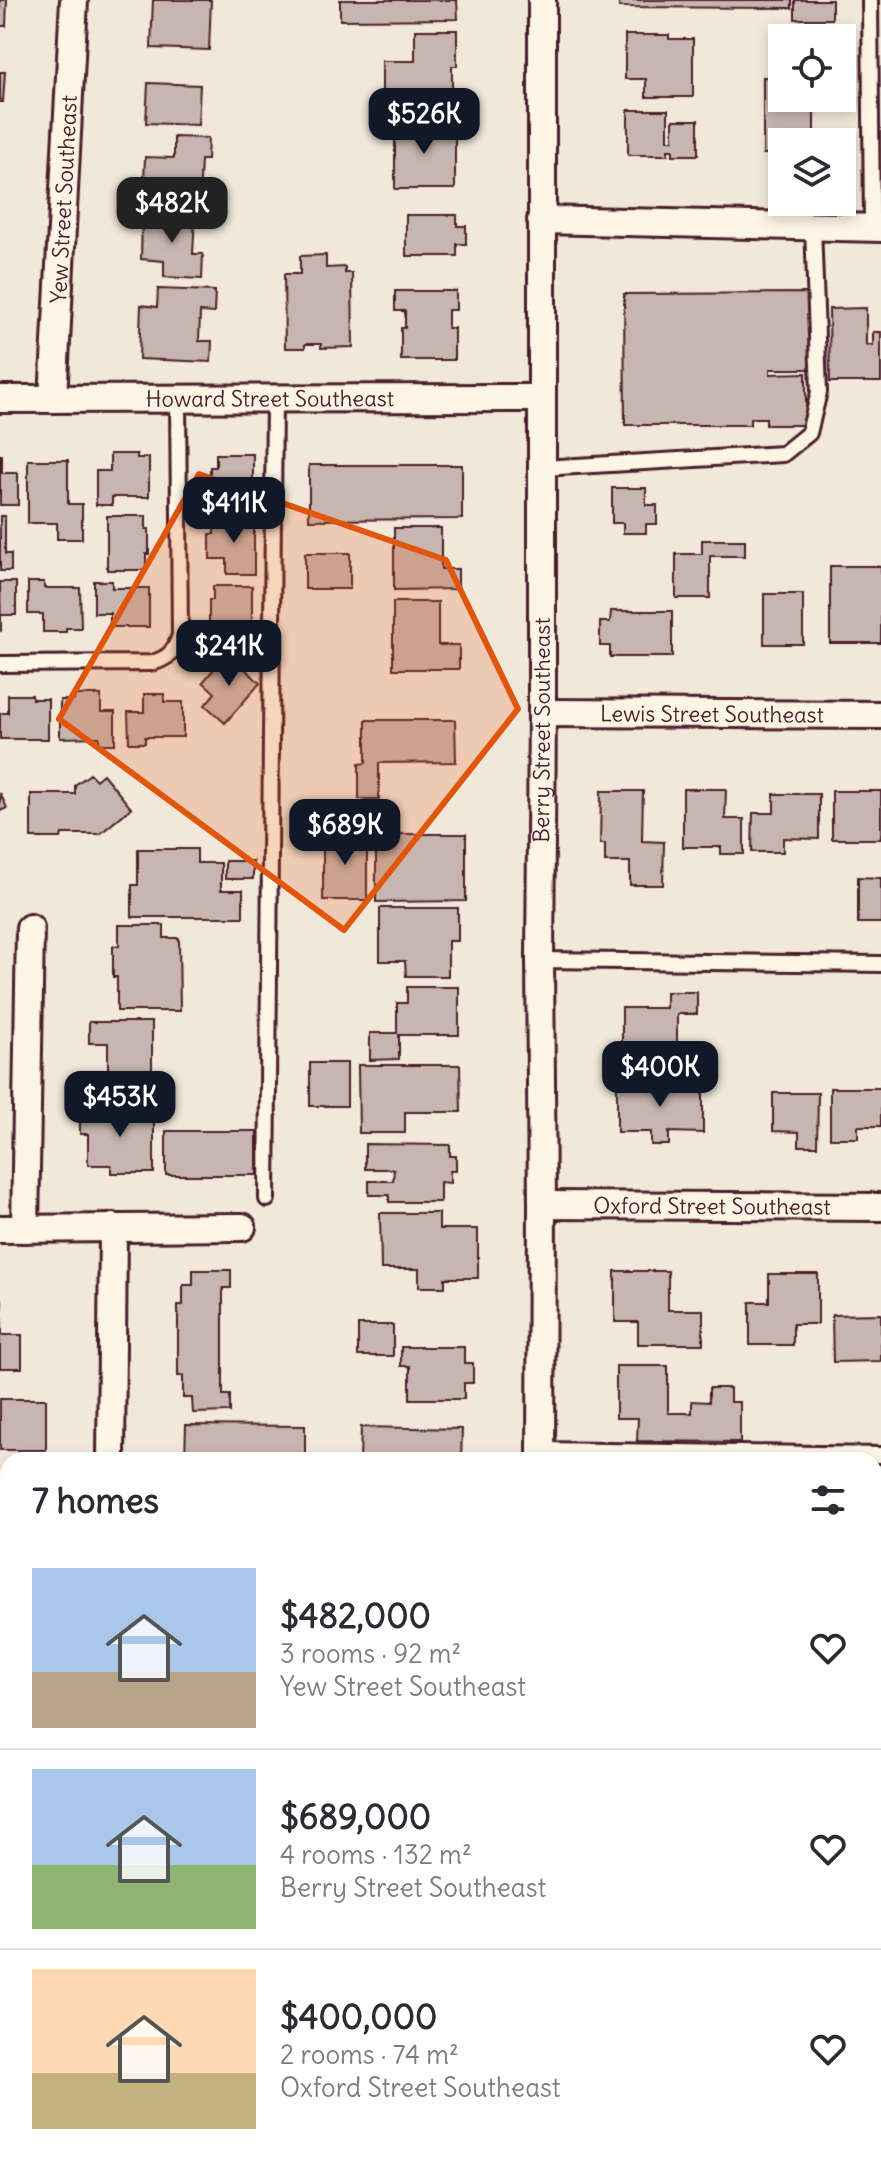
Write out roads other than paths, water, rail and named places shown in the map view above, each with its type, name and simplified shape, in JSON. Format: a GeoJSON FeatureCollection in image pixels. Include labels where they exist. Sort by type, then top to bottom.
{"type":"FeatureCollection","features":[{"type":"Feature","properties":{"kind":"street","name":"Yew Street Southeast"},"geometry":{"type":"LineString","coordinates":[[53,399],[74,0]]}},
{"type":"Feature","properties":{"kind":"street","name":"Berry Street Southeast"},"geometry":{"type":"LineString","coordinates":[[541,1452],[542,0]]}},
{"type":"Feature","properties":{"kind":"street"},"geometry":{"type":"LineString","coordinates":[[541,220],[877,228]]}},
{"type":"Feature","properties":{"kind":"street","name":"Howard Street Southeast"},"geometry":{"type":"LineString","coordinates":[[0,399],[542,398]]}},
{"type":"Feature","properties":{"kind":"street","name":"Lewis Street Southeast"},"geometry":{"type":"LineString","coordinates":[[542,713],[881,715]]}},
{"type":"Feature","properties":{"kind":"street"},"geometry":{"type":"LineString","coordinates":[[30,928],[13,1229],[242,1227]]}},
{"type":"Feature","properties":{"kind":"street","name":"Oxford Street Southeast"},"geometry":{"type":"LineString","coordinates":[[542,1205],[881,1207]]}},
{"type":"Feature","properties":{"kind":"street"},"geometry":{"type":"LineString","coordinates":[[111,1452],[113,1227]]}},
{"type":"Feature","properties":{"kind":"lane"},"geometry":{"type":"LineString","coordinates":[[870,0],[877,228]]}},
{"type":"Feature","properties":{"kind":"lane"},"geometry":{"type":"LineString","coordinates":[[542,468],[783,454],[809,433],[819,392],[813,226]]}},
{"type":"Feature","properties":{"kind":"lane"},"geometry":{"type":"LineString","coordinates":[[0,664],[152,663],[166,659],[176,649],[180,635],[178,398]]}},
{"type":"Feature","properties":{"kind":"lane"},"geometry":{"type":"LineString","coordinates":[[267,1199],[274,398]]}},
{"type":"Feature","properties":{"kind":"lane"},"geometry":{"type":"LineString","coordinates":[[540,960],[881,964]]}}]}
